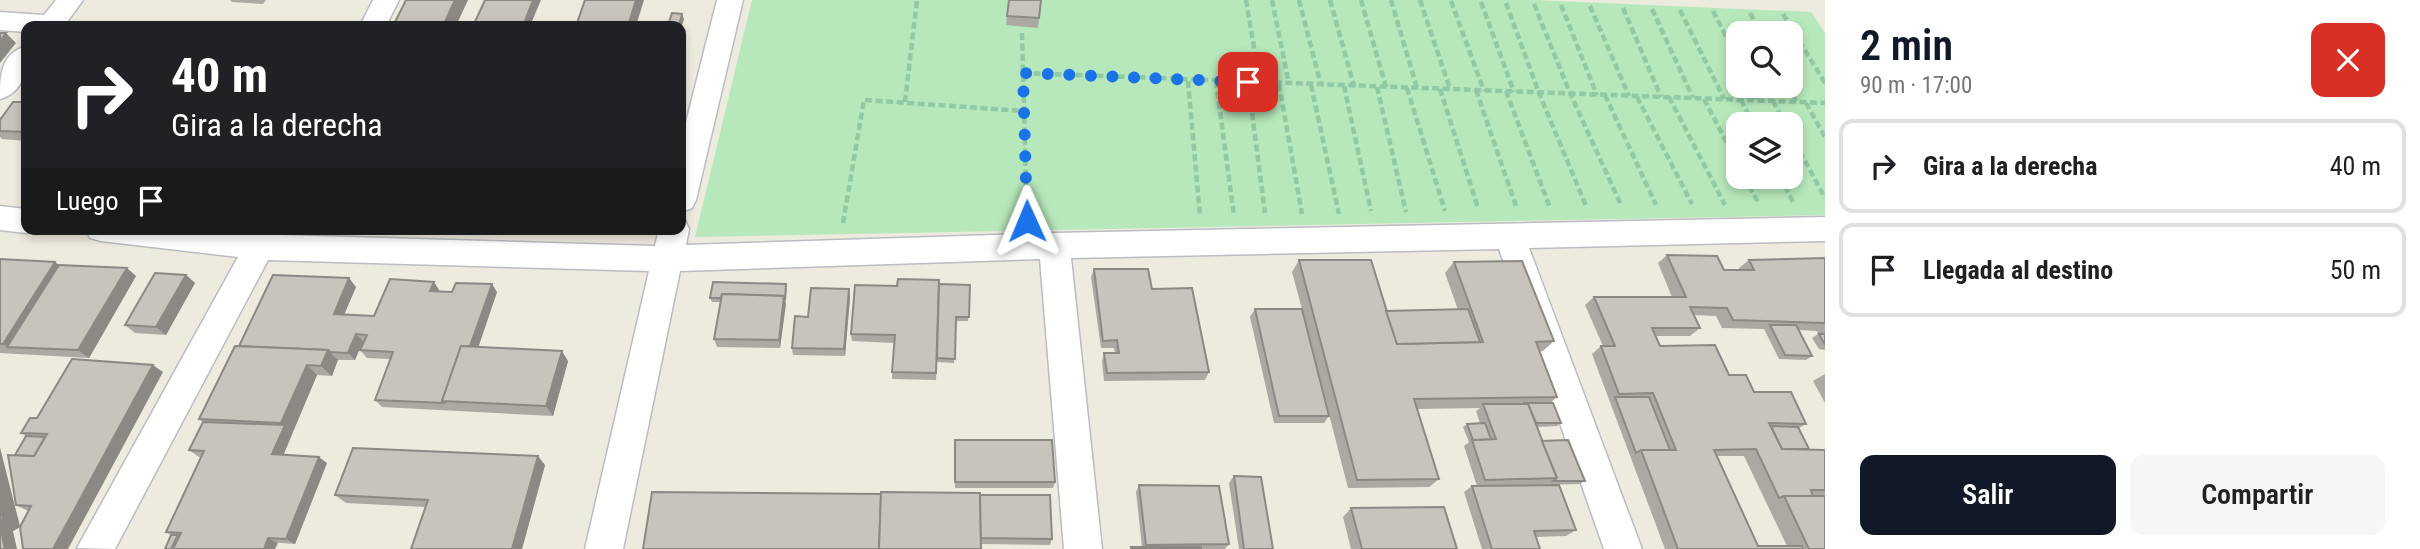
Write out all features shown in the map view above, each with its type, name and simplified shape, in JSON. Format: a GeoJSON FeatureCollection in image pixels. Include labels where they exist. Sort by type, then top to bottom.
{"type":"FeatureCollection","features":[{"type":"Feature","properties":{"kind":"street"},"geometry":{"type":"LineString","coordinates":[[54,21],[70,0]]}},
{"type":"Feature","properties":{"kind":"street"},"geometry":{"type":"LineString","coordinates":[[376,21],[386,0]]}},
{"type":"Feature","properties":{"kind":"street"},"geometry":{"type":"LineString","coordinates":[[686,180],[730,0]]}},
{"type":"Feature","properties":{"kind":"street"},"geometry":{"type":"LineString","coordinates":[[0,20],[21,23]]}},
{"type":"Feature","properties":{"kind":"street"},"geometry":{"type":"LineString","coordinates":[[0,89],[21,62]]}},
{"type":"Feature","properties":{"kind":"street"},"geometry":{"type":"LineString","coordinates":[[0,218],[21,220]]}},
{"type":"Feature","properties":{"kind":"street"},"geometry":{"type":"LineString","coordinates":[[210,235],[670,244],[1054,246],[1514,225],[1825,229]]}},
{"type":"Feature","properties":{"kind":"street"},"geometry":{"type":"LineString","coordinates":[[1514,225],[1623,549]]}},
{"type":"Feature","properties":{"kind":"street"},"geometry":{"type":"LineString","coordinates":[[96,548],[264,238]]}},
{"type":"Feature","properties":{"kind":"street"},"geometry":{"type":"LineString","coordinates":[[604,549],[670,244]]}},
{"type":"Feature","properties":{"kind":"street"},"geometry":{"type":"LineString","coordinates":[[1054,246],[1083,549]]}},
{"type":"Feature","properties":{"kind":"path"},"geometry":{"type":"LineString","coordinates":[[905,102],[917,0]]}},
{"type":"Feature","properties":{"kind":"path"},"geometry":{"type":"LineString","coordinates":[[1245,0],[1261,83]]}},
{"type":"Feature","properties":{"kind":"path"},"geometry":{"type":"LineString","coordinates":[[1272,0],[1289,84]]}},
{"type":"Feature","properties":{"kind":"path"},"geometry":{"type":"LineString","coordinates":[[1299,0],[1321,85]]}},
{"type":"Feature","properties":{"kind":"path"},"geometry":{"type":"LineString","coordinates":[[1330,0],[1354,86]]}},
{"type":"Feature","properties":{"kind":"path"},"geometry":{"type":"LineString","coordinates":[[1361,0],[1386,87]]}},
{"type":"Feature","properties":{"kind":"path"},"geometry":{"type":"LineString","coordinates":[[1391,0],[1417,88]]}},
{"type":"Feature","properties":{"kind":"path"},"geometry":{"type":"LineString","coordinates":[[1420,0],[1450,89]]}},
{"type":"Feature","properties":{"kind":"path"},"geometry":{"type":"LineString","coordinates":[[1451,1],[1483,91]]}},
{"type":"Feature","properties":{"kind":"path"},"geometry":{"type":"LineString","coordinates":[[1481,2],[1514,92]]}},
{"type":"Feature","properties":{"kind":"path"},"geometry":{"type":"LineString","coordinates":[[1506,3],[1539,93],[1589,213]]}},
{"type":"Feature","properties":{"kind":"path"},"geometry":{"type":"LineString","coordinates":[[1534,4],[1570,93],[1625,212]]}},
{"type":"Feature","properties":{"kind":"path"},"geometry":{"type":"LineString","coordinates":[[1561,5],[1597,94]]}},
{"type":"Feature","properties":{"kind":"path"},"geometry":{"type":"LineString","coordinates":[[1590,6],[1629,96]]}},
{"type":"Feature","properties":{"kind":"path"},"geometry":{"type":"LineString","coordinates":[[1623,8],[1661,97]]}},
{"type":"Feature","properties":{"kind":"path"},"geometry":{"type":"LineString","coordinates":[[1652,9],[1693,98]]}},
{"type":"Feature","properties":{"kind":"path"},"geometry":{"type":"LineString","coordinates":[[1680,10],[1724,99]]}},
{"type":"Feature","properties":{"kind":"path"},"geometry":{"type":"LineString","coordinates":[[1713,11],[1726,36]]}},
{"type":"Feature","properties":{"kind":"path"},"geometry":{"type":"LineString","coordinates":[[1750,13],[1754,21]]}},
{"type":"Feature","properties":{"kind":"path"},"geometry":{"type":"LineString","coordinates":[[1783,14],[1825,83]]}},
{"type":"Feature","properties":{"kind":"path"},"geometry":{"type":"LineString","coordinates":[[1023,33],[1027,221]]}},
{"type":"Feature","properties":{"kind":"path"},"geometry":{"type":"LineString","coordinates":[[1023,73],[1825,103]]}},
{"type":"Feature","properties":{"kind":"path"},"geometry":{"type":"LineString","coordinates":[[1188,80],[1200,220]]}},
{"type":"Feature","properties":{"kind":"path"},"geometry":{"type":"LineString","coordinates":[[1216,82],[1234,219]]}},
{"type":"Feature","properties":{"kind":"path"},"geometry":{"type":"LineString","coordinates":[[1248,82],[1266,219]]}},
{"type":"Feature","properties":{"kind":"path"},"geometry":{"type":"LineString","coordinates":[[1279,84],[1303,218]]}},
{"type":"Feature","properties":{"kind":"path"},"geometry":{"type":"LineString","coordinates":[[1311,85],[1340,217]]}},
{"type":"Feature","properties":{"kind":"path"},"geometry":{"type":"LineString","coordinates":[[1344,86],[1373,216]]}},
{"type":"Feature","properties":{"kind":"path"},"geometry":{"type":"LineString","coordinates":[[1377,87],[1407,216]]}},
{"type":"Feature","properties":{"kind":"path"},"geometry":{"type":"LineString","coordinates":[[1407,88],[1446,215]]}},
{"type":"Feature","properties":{"kind":"path"},"geometry":{"type":"LineString","coordinates":[[1440,89],[1480,215]]}},
{"type":"Feature","properties":{"kind":"path"},"geometry":{"type":"LineString","coordinates":[[1476,90],[1514,225]]}},
{"type":"Feature","properties":{"kind":"path"},"geometry":{"type":"LineString","coordinates":[[1506,91],[1552,214]]}},
{"type":"Feature","properties":{"kind":"path"},"geometry":{"type":"LineString","coordinates":[[1605,95],[1660,212]]}},
{"type":"Feature","properties":{"kind":"path"},"geometry":{"type":"LineString","coordinates":[[1636,96],[1696,211]]}},
{"type":"Feature","properties":{"kind":"path"},"geometry":{"type":"LineString","coordinates":[[1669,97],[1727,211]]}},
{"type":"Feature","properties":{"kind":"path"},"geometry":{"type":"LineString","coordinates":[[1703,98],[1726,141]]}},
{"type":"Feature","properties":{"kind":"path"},"geometry":{"type":"LineString","coordinates":[[1795,98],[1797,102]]}},
{"type":"Feature","properties":{"kind":"path"},"geometry":{"type":"LineString","coordinates":[[1740,99],[1747,112]]}},
{"type":"Feature","properties":{"kind":"path"},"geometry":{"type":"LineString","coordinates":[[842,230],[864,100],[1024,111]]}},
{"type":"Feature","properties":{"kind":"path"},"geometry":{"type":"LineString","coordinates":[[1773,101],[1779,112]]}},
{"type":"Feature","properties":{"kind":"path"},"geometry":{"type":"LineString","coordinates":[[1805,102],[1825,137]]}},
{"type":"Feature","properties":{"kind":"path"},"geometry":{"type":"LineString","coordinates":[[1803,157],[1825,198]]}},
{"type":"Feature","properties":{"kind":"path"},"geometry":{"type":"LineString","coordinates":[[1751,189],[1762,210]]}},
{"type":"Feature","properties":{"kind":"path"},"geometry":{"type":"LineString","coordinates":[[1786,189],[1797,209]]}},
{"type":"Feature","properties":{"kind":"green space"},"geometry":{"type":"Polygon","coordinates":[[[752,0],[1534,0],[1811,12],[1825,33],[1825,215],[695,237],[752,0]]]}},
{"type":"Feature","properties":{"kind":"building"},"geometry":{"type":"Polygon","coordinates":[[[406,0],[455,0],[445,21],[396,21],[406,0]]]}},
{"type":"Feature","properties":{"kind":"building"},"geometry":{"type":"Polygon","coordinates":[[[485,0],[533,0],[525,21],[475,21],[485,0]]]}},
{"type":"Feature","properties":{"kind":"building"},"geometry":{"type":"Polygon","coordinates":[[[585,0],[636,0],[630,21],[578,21],[585,0]]]}},
{"type":"Feature","properties":{"kind":"building"},"geometry":{"type":"Polygon","coordinates":[[[1009,0],[1041,0],[1039,18],[1007,16],[1009,0]]]}},
{"type":"Feature","properties":{"kind":"building"},"geometry":{"type":"Polygon","coordinates":[[[672,13],[682,14],[680,21],[669,21],[672,13]]]}},
{"type":"Feature","properties":{"kind":"building"},"geometry":{"type":"Polygon","coordinates":[[[13,102],[21,102],[21,132],[0,131],[0,120],[13,102]]]}},
{"type":"Feature","properties":{"kind":"building"},"geometry":{"type":"Polygon","coordinates":[[[1667,255],[1717,256],[1724,270],[1754,270],[1749,260],[1825,258],[1825,323],[1733,320],[1727,308],[1690,307],[1700,328],[1652,328],[1660,346],[1715,345],[1729,375],[1746,375],[1754,392],[1791,392],[1806,424],[1769,423],[1782,449],[1825,450],[1825,490],[1811,490],[1813,496],[1779,498],[1756,449],[1714,450],[1758,546],[1802,546],[1803,549],[1678,549],[1641,450],[1676,450],[1653,393],[1619,394],[1601,346],[1615,346],[1594,297],[1686,297],[1667,255]]]}},
{"type":"Feature","properties":{"kind":"building"},"geometry":{"type":"Polygon","coordinates":[[[0,259],[55,262],[3,344],[0,344],[0,259]]]}},
{"type":"Feature","properties":{"kind":"building"},"geometry":{"type":"Polygon","coordinates":[[[1299,260],[1371,260],[1397,344],[1483,342],[1454,262],[1522,261],[1554,341],[1536,342],[1557,397],[1414,399],[1439,479],[1357,480],[1299,260]]]}},
{"type":"Feature","properties":{"kind":"building"},"geometry":{"type":"Polygon","coordinates":[[[59,265],[127,268],[78,350],[7,347],[59,265]]]}},
{"type":"Feature","properties":{"kind":"building"},"geometry":{"type":"Polygon","coordinates":[[[1094,269],[1148,269],[1152,289],[1192,288],[1209,372],[1107,373],[1104,353],[1119,353],[1117,340],[1103,341],[1094,269]]]}},
{"type":"Feature","properties":{"kind":"building"},"geometry":{"type":"Polygon","coordinates":[[[155,273],[186,275],[156,327],[125,325],[155,273]]]}},
{"type":"Feature","properties":{"kind":"building"},"geometry":{"type":"Polygon","coordinates":[[[273,275],[349,278],[334,314],[374,316],[390,279],[434,282],[430,291],[452,292],[456,283],[492,284],[470,346],[461,346],[442,401],[444,403],[375,400],[393,352],[360,350],[367,335],[356,334],[348,353],[239,346],[273,275]]]}},
{"type":"Feature","properties":{"kind":"building"},"geometry":{"type":"Polygon","coordinates":[[[898,279],[939,280],[936,373],[892,372],[895,335],[851,334],[855,285],[897,286],[898,279]]]}},
{"type":"Feature","properties":{"kind":"building"},"geometry":{"type":"Polygon","coordinates":[[[713,282],[786,284],[785,300],[784,296],[722,294],[721,298],[710,298],[713,282]]]}},
{"type":"Feature","properties":{"kind":"building"},"geometry":{"type":"Polygon","coordinates":[[[939,284],[970,285],[969,317],[956,317],[955,359],[937,358],[939,284]]]}},
{"type":"Feature","properties":{"kind":"building"},"geometry":{"type":"Polygon","coordinates":[[[811,288],[849,289],[844,349],[792,348],[795,316],[808,317],[811,288]]]}},
{"type":"Feature","properties":{"kind":"building"},"geometry":{"type":"Polygon","coordinates":[[[722,294],[784,296],[779,340],[714,339],[722,294]]]}},
{"type":"Feature","properties":{"kind":"building"},"geometry":{"type":"Polygon","coordinates":[[[1255,309],[1302,309],[1329,416],[1279,416],[1255,309]]]}},
{"type":"Feature","properties":{"kind":"building"},"geometry":{"type":"Polygon","coordinates":[[[1468,309],[1480,342],[1397,344],[1386,311],[1468,309]]]}},
{"type":"Feature","properties":{"kind":"building"},"geometry":{"type":"Polygon","coordinates":[[[1770,325],[1796,325],[1812,356],[1785,355],[1770,325]]]}},
{"type":"Feature","properties":{"kind":"building"},"geometry":{"type":"Polygon","coordinates":[[[1819,334],[1825,334],[1825,345],[1819,334]]]}},
{"type":"Feature","properties":{"kind":"building"},"geometry":{"type":"Polygon","coordinates":[[[235,346],[328,350],[321,366],[307,365],[281,423],[199,419],[235,346]]]}},
{"type":"Feature","properties":{"kind":"building"},"geometry":{"type":"Polygon","coordinates":[[[461,346],[562,351],[546,406],[442,401],[461,346]]]}},
{"type":"Feature","properties":{"kind":"building"},"geometry":{"type":"Polygon","coordinates":[[[72,359],[153,365],[53,549],[23,549],[20,527],[31,506],[16,505],[8,455],[34,456],[47,434],[21,433],[30,418],[37,418],[72,359]]]}},
{"type":"Feature","properties":{"kind":"building"},"geometry":{"type":"Polygon","coordinates":[[[1615,397],[1649,397],[1670,450],[1641,450],[1636,453],[1615,397]]]}},
{"type":"Feature","properties":{"kind":"building"},"geometry":{"type":"Polygon","coordinates":[[[1523,403],[1553,403],[1561,423],[1536,423],[1528,404],[1523,403]]]}},
{"type":"Feature","properties":{"kind":"building"},"geometry":{"type":"Polygon","coordinates":[[[1483,404],[1528,404],[1557,478],[1485,480],[1472,440],[1496,439],[1483,404]]]}},
{"type":"Feature","properties":{"kind":"building"},"geometry":{"type":"Polygon","coordinates":[[[203,422],[285,425],[272,454],[319,457],[286,539],[268,538],[264,549],[173,549],[181,533],[166,532],[204,451],[189,450],[203,422]]]}},
{"type":"Feature","properties":{"kind":"building"},"geometry":{"type":"Polygon","coordinates":[[[1485,423],[1491,439],[1473,440],[1467,424],[1485,423]]]}},
{"type":"Feature","properties":{"kind":"building"},"geometry":{"type":"Polygon","coordinates":[[[1771,426],[1798,427],[1809,449],[1782,449],[1771,426]]]}},
{"type":"Feature","properties":{"kind":"building"},"geometry":{"type":"Polygon","coordinates":[[[26,436],[45,437],[34,456],[15,455],[26,436]]]}},
{"type":"Feature","properties":{"kind":"building"},"geometry":{"type":"Polygon","coordinates":[[[955,440],[1052,440],[1055,482],[955,482],[955,440]]]}},
{"type":"Feature","properties":{"kind":"building"},"geometry":{"type":"Polygon","coordinates":[[[1568,440],[1585,481],[1553,481],[1557,478],[1542,441],[1568,440]]]}},
{"type":"Feature","properties":{"kind":"building"},"geometry":{"type":"Polygon","coordinates":[[[353,448],[538,456],[512,549],[411,549],[428,500],[335,495],[353,448]]]}},
{"type":"Feature","properties":{"kind":"building"},"geometry":{"type":"Polygon","coordinates":[[[1234,476],[1261,477],[1273,549],[1244,549],[1234,476]]]}},
{"type":"Feature","properties":{"kind":"building"},"geometry":{"type":"Polygon","coordinates":[[[1139,485],[1219,486],[1229,544],[1146,545],[1139,485]]]}},
{"type":"Feature","properties":{"kind":"building"},"geometry":{"type":"Polygon","coordinates":[[[1559,485],[1576,530],[1534,531],[1540,549],[1492,549],[1472,486],[1559,485]]]}},
{"type":"Feature","properties":{"kind":"building"},"geometry":{"type":"Polygon","coordinates":[[[652,492],[881,494],[879,549],[643,549],[652,492]]]}},
{"type":"Feature","properties":{"kind":"building"},"geometry":{"type":"Polygon","coordinates":[[[881,492],[980,493],[981,549],[879,549],[881,492]]]}},
{"type":"Feature","properties":{"kind":"building"},"geometry":{"type":"Polygon","coordinates":[[[980,495],[1050,495],[1052,539],[981,538],[980,495]]]}},
{"type":"Feature","properties":{"kind":"building"},"geometry":{"type":"Polygon","coordinates":[[[1784,496],[1825,496],[1825,549],[1809,549],[1784,496]]]}},
{"type":"Feature","properties":{"kind":"building"},"geometry":{"type":"Polygon","coordinates":[[[1444,507],[1457,549],[1362,549],[1351,508],[1444,507]]]}},
{"type":"Feature","properties":{"kind":"building"},"geometry":{"type":"Polygon","coordinates":[[[0,526],[5,549],[0,549],[0,526]]]}},
{"type":"Feature","properties":{"kind":"building"},"geometry":{"type":"Polygon","coordinates":[[[171,535],[178,535],[171,549],[165,549],[171,535]]]}},
{"type":"Feature","properties":{"kind":"building"},"geometry":{"type":"Polygon","coordinates":[[[1131,547],[1201,547],[1201,549],[1132,549],[1131,547]]]}},
{"type":"Feature","properties":{"kind":"route"},"geometry":{"type":"LineString","coordinates":[[1027,221],[1023,73],[1248,82]]}}]}
